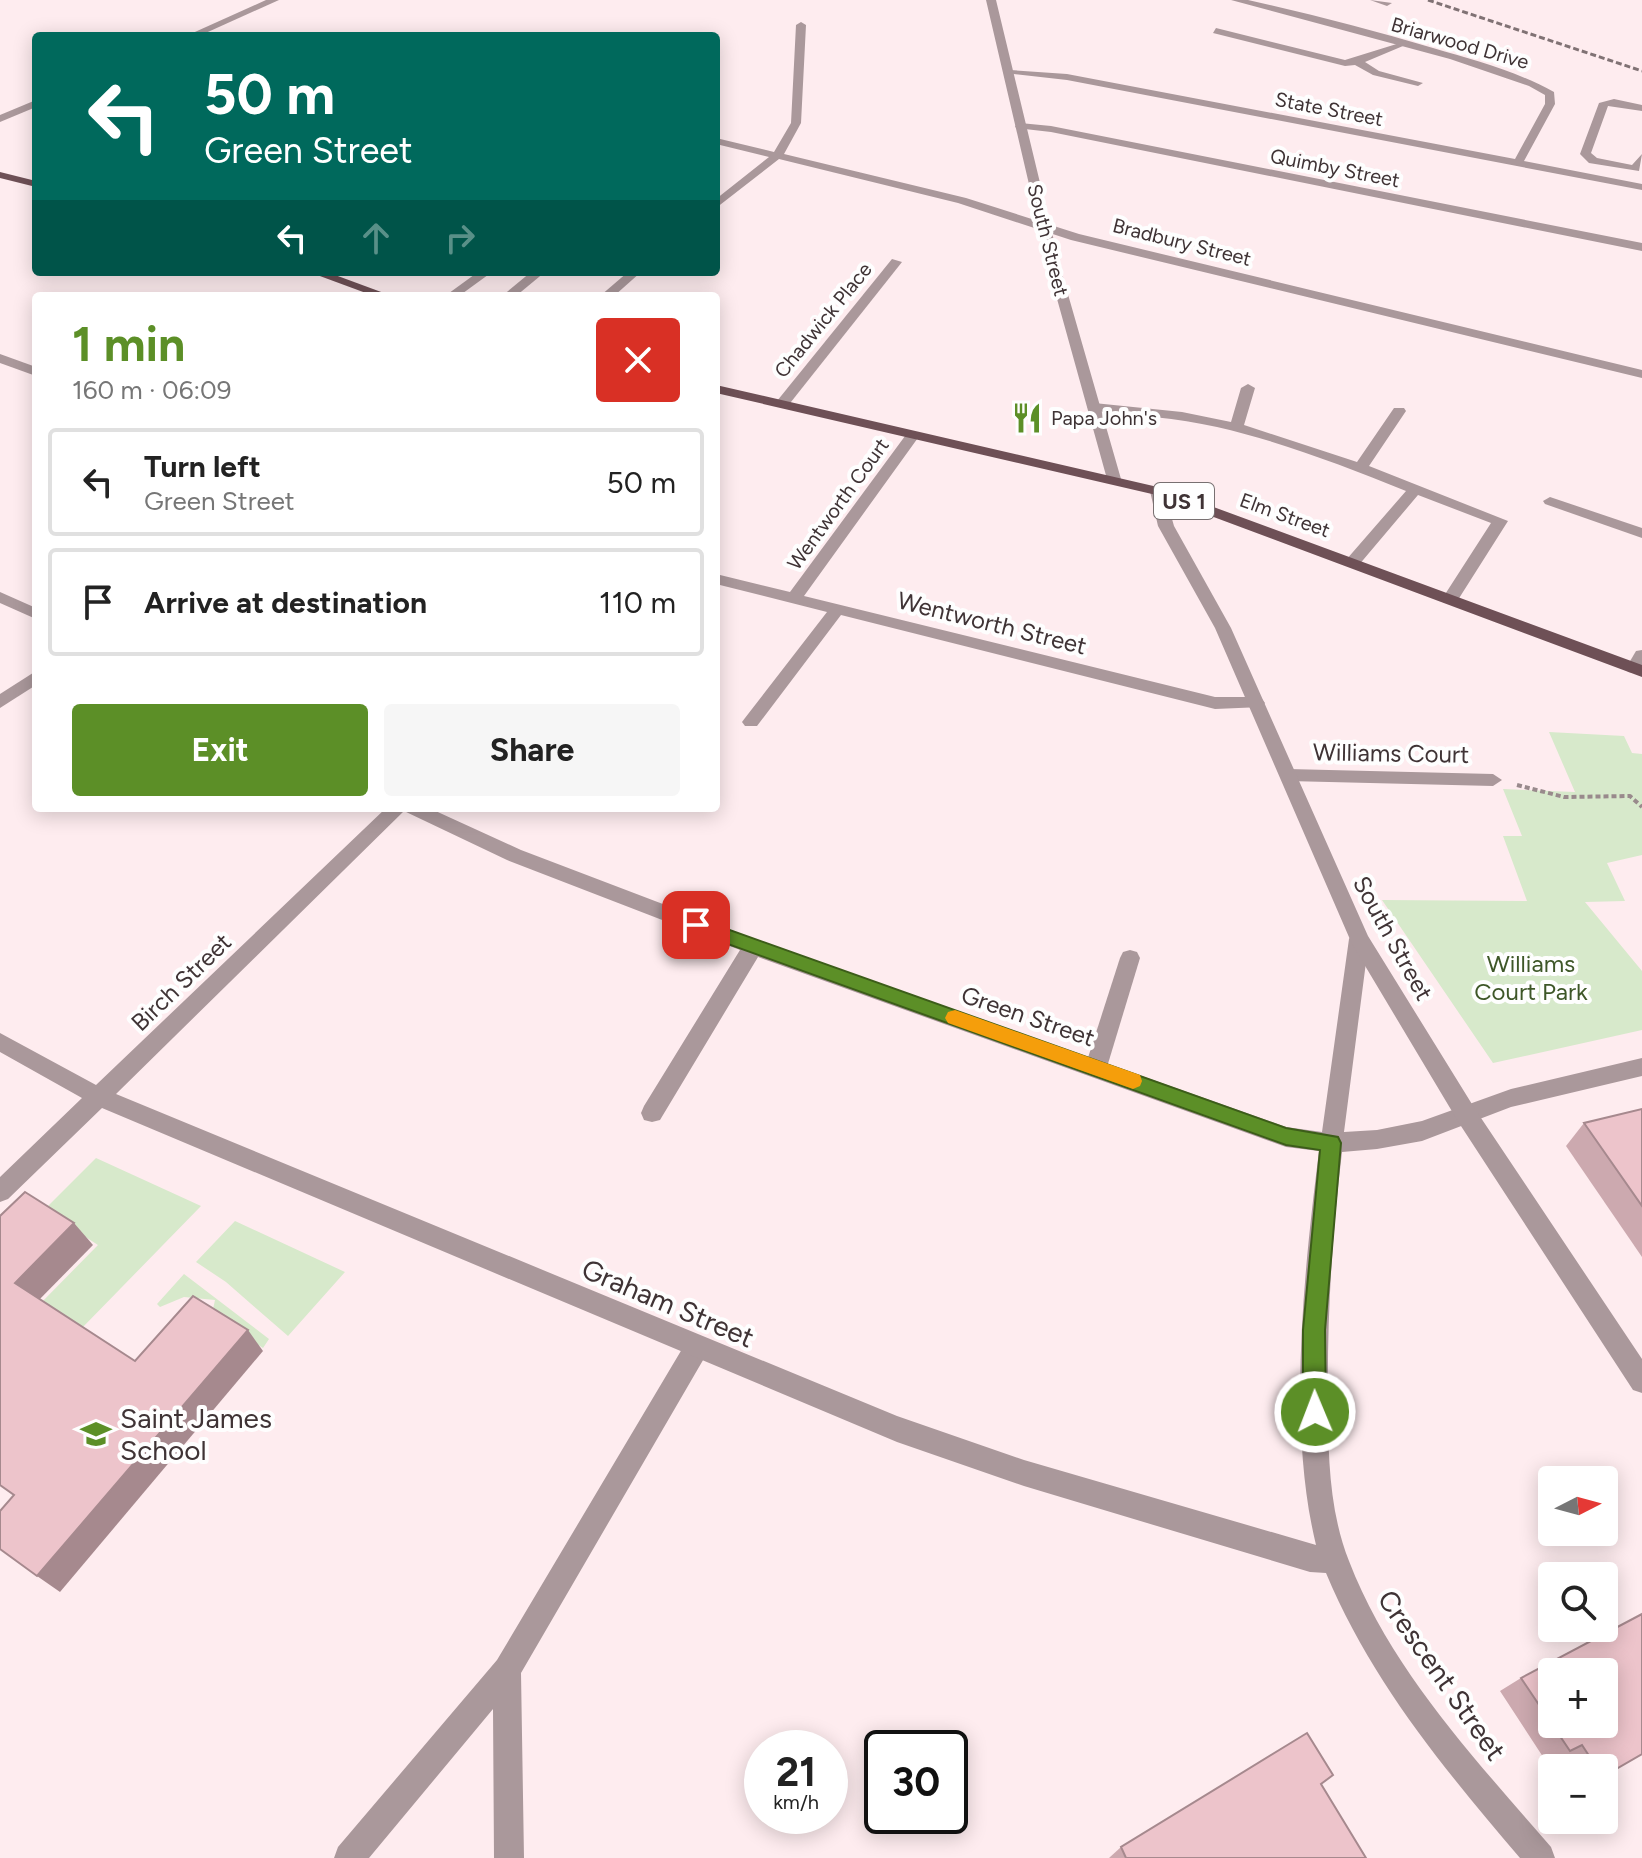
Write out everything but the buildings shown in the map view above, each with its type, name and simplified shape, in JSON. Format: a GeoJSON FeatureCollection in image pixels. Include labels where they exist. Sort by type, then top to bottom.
{"type":"FeatureCollection","features":[{"type":"Feature","properties":{"kind":"main road"},"geometry":{"type":"LineString","coordinates":[[0,175],[32,183]]}},
{"type":"Feature","properties":{"kind":"main road"},"geometry":{"type":"LineString","coordinates":[[327,276],[374,292]]}},
{"type":"Feature","properties":{"kind":"main road","name":"Elm Street"},"geometry":{"type":"LineString","coordinates":[[720,390],[1157,491],[1639,665]]}},
{"type":"Feature","properties":{"kind":"street"},"geometry":{"type":"LineString","coordinates":[[200,32],[274,0]]}},
{"type":"Feature","properties":{"kind":"street","name":"South Street"},"geometry":{"type":"LineString","coordinates":[[991,0],[1045,227],[1114,479]]}},
{"type":"Feature","properties":{"kind":"street","name":"Briarwood Drive"},"geometry":{"type":"LineString","coordinates":[[1236,0],[1517,77],[1546,90],[1550,99],[1547,111],[1518,163]]}},
{"type":"Feature","properties":{"kind":"street"},"geometry":{"type":"LineString","coordinates":[[1375,0],[1387,3]]}},
{"type":"Feature","properties":{"kind":"street"},"geometry":{"type":"LineString","coordinates":[[720,202],[775,156],[789,141],[795,128],[801,25]]}},
{"type":"Feature","properties":{"kind":"street"},"geometry":{"type":"LineString","coordinates":[[1216,31],[1345,63],[1357,62],[1400,44]]}},
{"type":"Feature","properties":{"kind":"street"},"geometry":{"type":"LineString","coordinates":[[1357,62],[1376,73],[1418,83]]}},
{"type":"Feature","properties":{"kind":"street","name":"State Street"},"geometry":{"type":"LineString","coordinates":[[1010,73],[1067,77],[1642,187]]}},
{"type":"Feature","properties":{"kind":"street"},"geometry":{"type":"LineString","coordinates":[[1642,108],[1604,103],[1585,154],[1593,161],[1635,169],[1642,157]]}},
{"type":"Feature","properties":{"kind":"street"},"geometry":{"type":"LineString","coordinates":[[0,119],[32,105]]}},
{"type":"Feature","properties":{"kind":"street","name":"Quimby Street"},"geometry":{"type":"LineString","coordinates":[[1020,126],[1051,129],[1642,247]]}},
{"type":"Feature","properties":{"kind":"street","name":"Bradbury Street"},"geometry":{"type":"LineString","coordinates":[[720,142],[962,200],[1121,248],[1642,374]]}},
{"type":"Feature","properties":{"kind":"street"},"geometry":{"type":"LineString","coordinates":[[1619,182],[1623,168]]}},
{"type":"Feature","properties":{"kind":"street","name":"Chadwick Place"},"geometry":{"type":"LineString","coordinates":[[782,404],[896,262]]}},
{"type":"Feature","properties":{"kind":"street"},"geometry":{"type":"LineString","coordinates":[[457,292],[480,276]]}},
{"type":"Feature","properties":{"kind":"street"},"geometry":{"type":"LineString","coordinates":[[513,292],[534,276]]}},
{"type":"Feature","properties":{"kind":"street"},"geometry":{"type":"LineString","coordinates":[[610,292],[626,276]]}},
{"type":"Feature","properties":{"kind":"street"},"geometry":{"type":"LineString","coordinates":[[0,358],[32,370]]}},
{"type":"Feature","properties":{"kind":"street"},"geometry":{"type":"LineString","coordinates":[[1236,427],[1248,388]]}},
{"type":"Feature","properties":{"kind":"street"},"geometry":{"type":"LineString","coordinates":[[1094,407],[1168,413],[1236,427],[1360,468],[1500,521],[1450,599]]}},
{"type":"Feature","properties":{"kind":"street"},"geometry":{"type":"LineString","coordinates":[[1360,468],[1399,411]]}},
{"type":"Feature","properties":{"kind":"street","name":"Wentworth Court"},"geometry":{"type":"LineString","coordinates":[[795,597],[913,435]]}},
{"type":"Feature","properties":{"kind":"street"},"geometry":{"type":"LineString","coordinates":[[1352,563],[1415,489]]}},
{"type":"Feature","properties":{"kind":"street","name":"South Street"},"geometry":{"type":"LineString","coordinates":[[1157,491],[1166,526],[1223,628],[1359,939],[1467,1116],[1642,1381]]}},
{"type":"Feature","properties":{"kind":"street"},"geometry":{"type":"LineString","coordinates":[[1550,501],[1642,533]]}},
{"type":"Feature","properties":{"kind":"street","name":"Wentworth Street"},"geometry":{"type":"LineString","coordinates":[[720,580],[1215,703],[1256,703]]}},
{"type":"Feature","properties":{"kind":"street"},"geometry":{"type":"LineString","coordinates":[[0,597],[32,612]]}},
{"type":"Feature","properties":{"kind":"street"},"geometry":{"type":"LineString","coordinates":[[751,722],[837,609]]}},
{"type":"Feature","properties":{"kind":"street"},"geometry":{"type":"LineString","coordinates":[[0,702],[32,680]]}},
{"type":"Feature","properties":{"kind":"street","name":"Williams Court"},"geometry":{"type":"LineString","coordinates":[[1288,775],[1493,780]]}},
{"type":"Feature","properties":{"kind":"street","name":"Birch Street"},"geometry":{"type":"LineString","coordinates":[[0,1192],[393,812]]}},
{"type":"Feature","properties":{"kind":"street","name":"Green Street"},"geometry":{"type":"LineString","coordinates":[[421,812],[514,855],[753,947],[1286,1137],[1331,1143],[1362,1142],[1402,1135],[1467,1116],[1510,1098],[1642,1067]]}},
{"type":"Feature","properties":{"kind":"street","name":"Crescent Street"},"geometry":{"type":"LineString","coordinates":[[1359,939],[1331,1143],[1314,1330],[1320,1491],[1334,1560],[1359,1616],[1382,1655],[1470,1773],[1540,1858]]}},
{"type":"Feature","properties":{"kind":"street"},"geometry":{"type":"LineString","coordinates":[[652,1113],[753,947]]}},
{"type":"Feature","properties":{"kind":"street"},"geometry":{"type":"LineString","coordinates":[[1096,1067],[1130,958]]}},
{"type":"Feature","properties":{"kind":"street","name":"Graham Street"},"geometry":{"type":"LineString","coordinates":[[0,1042],[99,1097],[842,1408],[1024,1473],[1310,1558],[1334,1560]]}},
{"type":"Feature","properties":{"kind":"street"},"geometry":{"type":"LineString","coordinates":[[349,1858],[507,1670],[697,1347]]}},
{"type":"Feature","properties":{"kind":"street"},"geometry":{"type":"LineString","coordinates":[[507,1670],[509,1858]]}},
{"type":"Feature","properties":{"kind":"path"},"geometry":{"type":"LineString","coordinates":[[1493,780],[1564,797],[1630,796],[1642,807]]}},
{"type":"Feature","properties":{"kind":"green space","name":"Williams Court Park"},"geometry":{"type":"Polygon","coordinates":[[[1549,732],[1624,736],[1632,753],[1642,754],[1642,855],[1607,863],[1625,901],[1585,902],[1642,971],[1642,1030],[1493,1063],[1382,900],[1527,901],[1503,836],[1522,836],[1503,789],[1575,792],[1549,732]]]}},
{"type":"Feature","properties":{"kind":"green space"},"geometry":{"type":"Polygon","coordinates":[[[96,1158],[201,1206],[81,1329],[41,1303],[98,1245],[44,1210],[96,1158]]]}},
{"type":"Feature","properties":{"kind":"green space"},"geometry":{"type":"Polygon","coordinates":[[[235,1221],[345,1272],[288,1336],[226,1282],[196,1262],[235,1221]]]}},
{"type":"Feature","properties":{"kind":"green space"},"geometry":{"type":"Polygon","coordinates":[[[184,1274],[269,1339],[263,1348],[212,1314],[215,1300],[184,1297],[160,1307],[157,1304],[184,1274]]]}},
{"type":"Feature","properties":{"kind":"railway"},"geometry":{"type":"LineString","coordinates":[[1428,0],[1642,71]]}},
{"type":"Feature","properties":{"kind":"slow traffic"},"geometry":{"type":"LineString","coordinates":[[955,1018],[1133,1081]]}},
{"type":"Feature","properties":{"kind":"place","name":"Papa John's"},"geometry":{"type":"Point","coordinates":[1027,418]}},
{"type":"Feature","properties":{"kind":"place","name":"Saint James School"},"geometry":{"type":"Point","coordinates":[96,1434]}},
{"type":"Feature","properties":{"kind":"route"},"geometry":{"type":"LineString","coordinates":[[696,925],[1286,1137],[1331,1143],[1314,1330],[1315,1412]]}}]}
